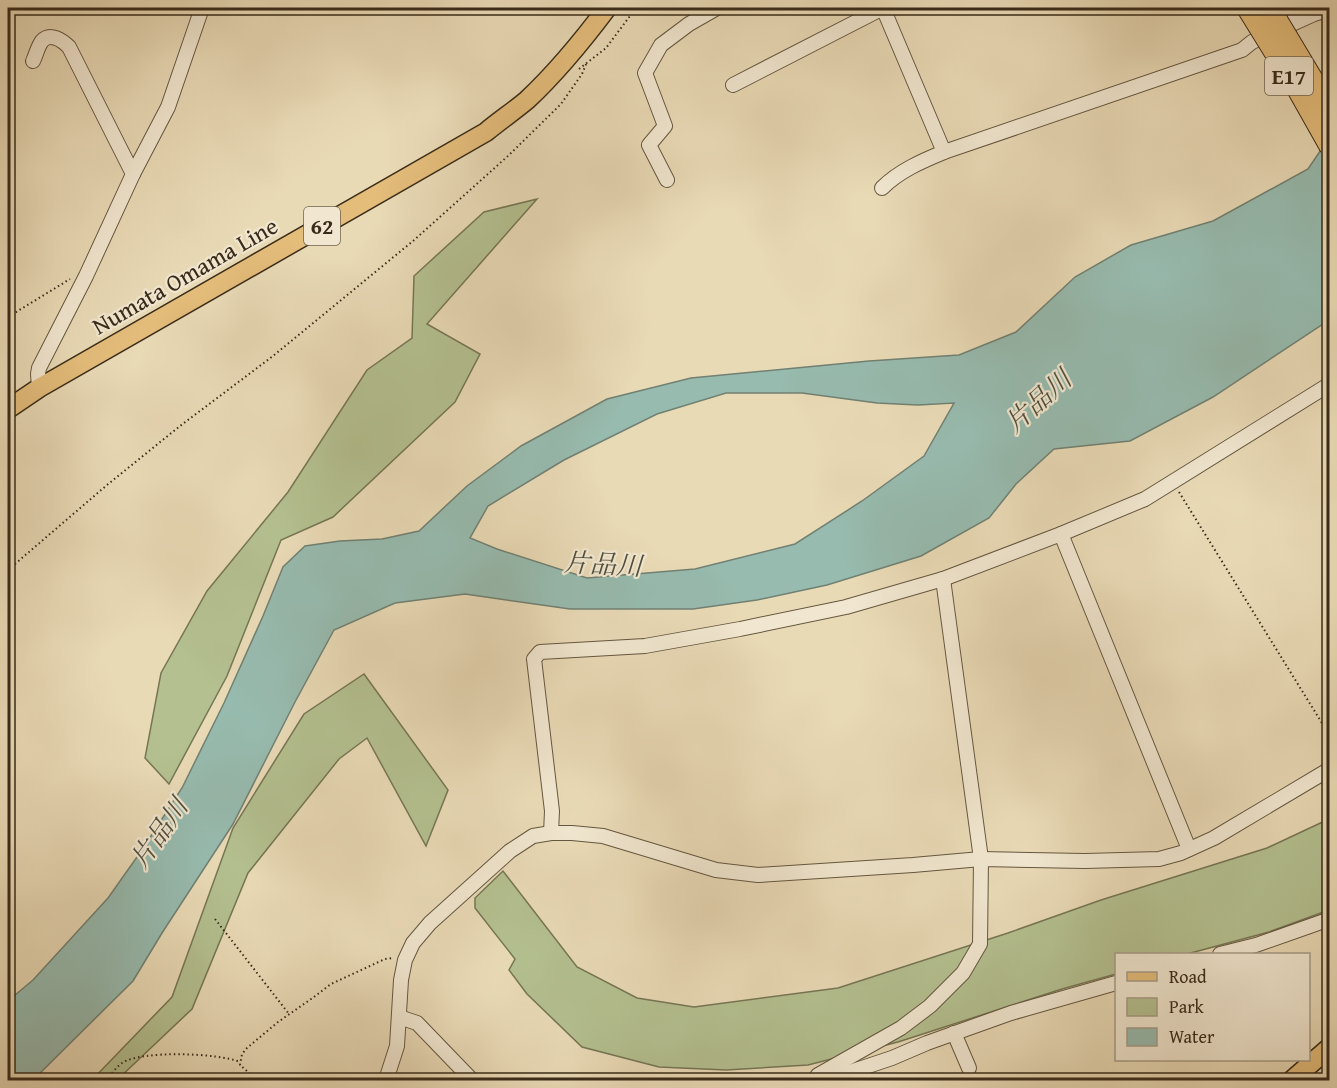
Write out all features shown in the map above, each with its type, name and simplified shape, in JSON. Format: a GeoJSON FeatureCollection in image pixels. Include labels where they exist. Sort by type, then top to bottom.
{"type":"FeatureCollection","features":[{"type":"Feature","properties":{"kind":"highway","name":"E17"},"geometry":{"type":"LineString","coordinates":[[1247,8],[1299,92],[1329,147]]}},
{"type":"Feature","properties":{"kind":"highway","name":"E17"},"geometry":{"type":"LineString","coordinates":[[1270,8],[1329,108]]}},
{"type":"Feature","properties":{"kind":"main road","name":"Numata Omama Line"},"geometry":{"type":"LineString","coordinates":[[8,409],[39,388],[486,132],[526,100],[556,70],[607,8]]}},
{"type":"Feature","properties":{"kind":"main road"},"geometry":{"type":"LineString","coordinates":[[1292,1080],[1329,1047]]}},
{"type":"Feature","properties":{"kind":"street"},"geometry":{"type":"LineString","coordinates":[[39,388],[39,368],[168,107],[202,8]]}},
{"type":"Feature","properties":{"kind":"street"},"geometry":{"type":"LineString","coordinates":[[668,180],[649,144],[665,126],[645,73],[661,45],[717,8]]}},
{"type":"Feature","properties":{"kind":"street"},"geometry":{"type":"LineString","coordinates":[[733,85],[883,8],[944,152]]}},
{"type":"Feature","properties":{"kind":"street"},"geometry":{"type":"LineString","coordinates":[[1290,8],[1292,9],[1292,24]]}},
{"type":"Feature","properties":{"kind":"street"},"geometry":{"type":"LineString","coordinates":[[882,188],[905,170],[944,152],[1242,50],[1252,42],[1329,9]]}},
{"type":"Feature","properties":{"kind":"street"},"geometry":{"type":"LineString","coordinates":[[33,61],[42,41],[49,38],[56,37],[69,47],[133,174]]}},
{"type":"Feature","properties":{"kind":"street"},"geometry":{"type":"LineString","coordinates":[[551,833],[552,812],[534,659],[540,652],[645,646],[740,629],[846,607],[943,579],[1145,499],[1329,384]]}},
{"type":"Feature","properties":{"kind":"street"},"geometry":{"type":"LineString","coordinates":[[1061,534],[1189,849]]}},
{"type":"Feature","properties":{"kind":"street"},"geometry":{"type":"LineString","coordinates":[[814,1080],[818,1075],[901,1028],[930,1006],[963,974],[980,944],[981,859],[943,579]]}},
{"type":"Feature","properties":{"kind":"street"},"geometry":{"type":"LineString","coordinates":[[386,1080],[397,1046],[405,960],[413,943],[419,934],[510,851],[532,836],[551,833],[603,836],[716,870],[758,875],[981,859],[1085,861],[1159,859],[1181,853],[1214,838],[1329,769]]}},
{"type":"Feature","properties":{"kind":"street"},"geometry":{"type":"LineString","coordinates":[[1224,953],[1256,945],[1329,919]]}},
{"type":"Feature","properties":{"kind":"street"},"geometry":{"type":"LineString","coordinates":[[826,1080],[1011,1013],[1115,983]]}},
{"type":"Feature","properties":{"kind":"street"},"geometry":{"type":"LineString","coordinates":[[399,1017],[417,1023],[472,1080]]}},
{"type":"Feature","properties":{"kind":"street"},"geometry":{"type":"LineString","coordinates":[[954,1033],[969,1068]]}},
{"type":"Feature","properties":{"kind":"path"},"geometry":{"type":"LineString","coordinates":[[577,70],[606,48],[636,8]]}},
{"type":"Feature","properties":{"kind":"path"},"geometry":{"type":"LineString","coordinates":[[8,570],[98,492],[273,356],[413,241],[509,155],[561,104],[582,74],[587,62]]}},
{"type":"Feature","properties":{"kind":"path"},"geometry":{"type":"LineString","coordinates":[[8,317],[76,275],[86,276]]}},
{"type":"Feature","properties":{"kind":"path"},"geometry":{"type":"LineString","coordinates":[[1173,481],[1329,736]]}},
{"type":"Feature","properties":{"kind":"path"},"geometry":{"type":"LineString","coordinates":[[215,919],[289,1014]]}},
{"type":"Feature","properties":{"kind":"path"},"geometry":{"type":"LineString","coordinates":[[240,1062],[247,1048],[289,1014],[332,984],[386,959],[395,957],[405,960]]}},
{"type":"Feature","properties":{"kind":"path"},"geometry":{"type":"LineString","coordinates":[[106,1080],[122,1063],[134,1058],[169,1054],[230,1057],[240,1062],[240,1065],[256,1080]]}},
{"type":"Feature","properties":{"kind":"green space"},"geometry":{"type":"Polygon","coordinates":[[[537,199],[427,324],[480,354],[455,402],[333,517],[281,540],[227,676],[169,784],[145,758],[161,673],[207,591],[288,492],[367,370],[412,338],[414,276],[484,212],[537,199]]]}},
{"type":"Feature","properties":{"kind":"green space"},"geometry":{"type":"Polygon","coordinates":[[[364,674],[448,790],[426,846],[367,738],[339,759],[248,873],[192,1009],[117,1080],[92,1080],[172,997],[233,828],[304,714],[364,674]]]}},
{"type":"Feature","properties":{"kind":"green space"},"geometry":{"type":"Polygon","coordinates":[[[1329,819],[1329,910],[1269,932],[1191,953],[1115,953],[1115,974],[898,1042],[808,1065],[726,1070],[659,1067],[582,1047],[527,994],[509,970],[515,959],[475,908],[475,898],[503,871],[577,967],[637,998],[694,1007],[838,988],[1101,900],[1267,848],[1329,819]]]}},
{"type":"Feature","properties":{"kind":"water","name":"片品川"},"geometry":{"type":"Polygon","coordinates":[[[1329,138],[1329,320],[1213,397],[1130,441],[1054,449],[1016,484],[989,518],[921,556],[827,585],[757,600],[693,609],[570,609],[465,594],[395,603],[334,630],[233,824],[133,981],[33,1080],[8,1080],[8,1001],[33,980],[108,898],[142,850],[182,788],[224,703],[283,567],[305,546],[340,541],[382,539],[419,531],[467,486],[521,446],[607,399],[691,378],[959,355],[1016,332],[1075,277],[1131,245],[1213,221],[1308,169],[1329,138]],[[726,393],[657,414],[564,460],[488,506],[470,538],[587,578],[695,569],[795,544],[862,501],[924,456],[954,403],[918,405],[877,403],[802,393],[726,393]]]}}]}
